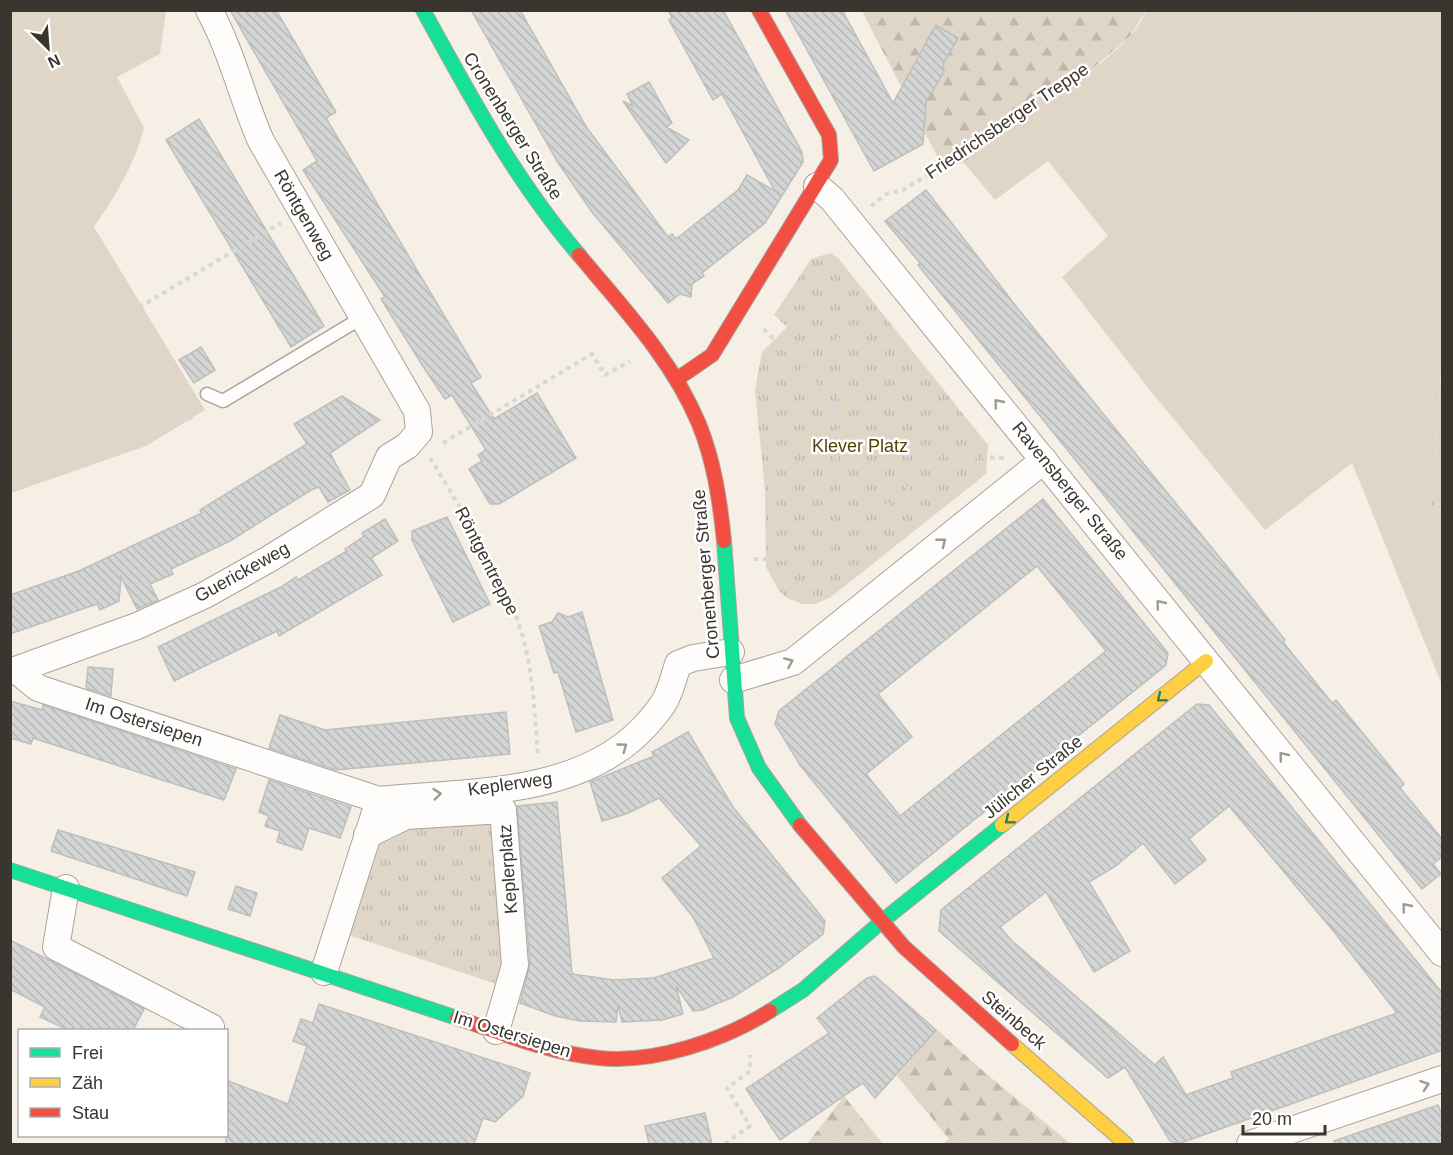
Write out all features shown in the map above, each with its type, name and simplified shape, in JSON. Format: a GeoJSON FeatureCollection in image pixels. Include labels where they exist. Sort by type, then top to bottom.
{"type":"FeatureCollection","features":[{"type":"Feature","properties":{"kind":"street","name":"Röntgenweg"},"geometry":{"type":"LineString","coordinates":[[209,10],[224,38],[243,99],[261,141],[417,411]]}},
{"type":"Feature","properties":{"kind":"street","name":"Cronenberger Straße"},"geometry":{"type":"LineString","coordinates":[[423,10],[502,149],[543,211],[677,380],[699,424],[713,468],[722,521],[737,718],[759,767],[778,795],[881,922]]}},
{"type":"Feature","properties":{"kind":"street"},"geometry":{"type":"LineString","coordinates":[[677,380],[712,355],[831,160],[829,135],[759,10]]}},
{"type":"Feature","properties":{"kind":"street","name":"Ravensberger Straße"},"geometry":{"type":"LineString","coordinates":[[817,186],[832,199],[1443,953]]}},
{"type":"Feature","properties":{"kind":"street","name":"Guerickeweg"},"geometry":{"type":"LineString","coordinates":[[13,671],[137,626],[205,595],[372,495],[389,457],[407,446],[418,432],[417,411]]}},
{"type":"Feature","properties":{"kind":"street"},"geometry":{"type":"LineString","coordinates":[[733,680],[793,662],[1044,460]]}},
{"type":"Feature","properties":{"kind":"street","name":"Keplerweg"},"geometry":{"type":"LineString","coordinates":[[379,800],[541,783],[575,773],[606,759],[633,739],[668,696],[678,664],[693,658],[731,652]]}},
{"type":"Feature","properties":{"kind":"street","name":"Jülicher Straße"},"geometry":{"type":"LineString","coordinates":[[881,922],[1206,661]]}},
{"type":"Feature","properties":{"kind":"street","name":"Im Ostersiepen"},"geometry":{"type":"LineString","coordinates":[[13,671],[38,688],[379,800]]}},
{"type":"Feature","properties":{"kind":"street"},"geometry":{"type":"LineString","coordinates":[[324,972],[379,800]]}},
{"type":"Feature","properties":{"kind":"street","name":"Keplerplatz"},"geometry":{"type":"LineString","coordinates":[[368,835],[406,816],[503,810],[515,965],[496,1031]]}},
{"type":"Feature","properties":{"kind":"street","name":"Im Ostersiepen"},"geometry":{"type":"LineString","coordinates":[[10,870],[324,972],[546,1048],[599,1058],[627,1059],[698,1045],[749,1024],[803,990],[881,922]]}},
{"type":"Feature","properties":{"kind":"street"},"geometry":{"type":"LineString","coordinates":[[66,888],[56,947],[211,1027]]}},
{"type":"Feature","properties":{"kind":"street","name":"Steinbeck"},"geometry":{"type":"LineString","coordinates":[[881,922],[917,960],[1075,1096],[1126,1144]]}},
{"type":"Feature","properties":{"kind":"street"},"geometry":{"type":"LineString","coordinates":[[1250,1144],[1443,1079]]}},
{"type":"Feature","properties":{"kind":"lane"},"geometry":{"type":"LineString","coordinates":[[207,394],[223,401],[363,317]]}},
{"type":"Feature","properties":{"kind":"path","name":"Friedrichsberger Treppe"},"geometry":{"type":"LineString","coordinates":[[888,193],[903,190],[1070,84],[1122,38],[1138,21],[1141,10]]}},
{"type":"Feature","properties":{"kind":"path"},"geometry":{"type":"LineString","coordinates":[[1305,10],[1308,59],[1321,123],[1339,188],[1429,484],[1438,495],[1443,495]]}},
{"type":"Feature","properties":{"kind":"path"},"geometry":{"type":"LineString","coordinates":[[10,55],[69,189],[191,418],[141,440],[10,484]]}},
{"type":"Feature","properties":{"kind":"path"},"geometry":{"type":"LineString","coordinates":[[10,207],[69,189]]}},
{"type":"Feature","properties":{"kind":"path"},"geometry":{"type":"LineString","coordinates":[[10,347],[142,305],[302,211]]}},
{"type":"Feature","properties":{"kind":"path"},"geometry":{"type":"LineString","coordinates":[[832,405],[844,393],[850,374],[849,354],[838,339]]}},
{"type":"Feature","properties":{"kind":"path"},"geometry":{"type":"LineString","coordinates":[[774,340],[832,405],[838,429],[838,444],[830,494],[843,511],[854,518]]}},
{"type":"Feature","properties":{"kind":"path"},"geometry":{"type":"LineString","coordinates":[[462,432],[592,354],[605,375],[619,367]]}},
{"type":"Feature","properties":{"kind":"path"},"geometry":{"type":"LineString","coordinates":[[771,558],[816,559],[846,532],[854,518],[866,511],[894,503],[908,490],[914,462],[906,450],[890,443],[873,447],[838,444]]}},
{"type":"Feature","properties":{"kind":"path"},"geometry":{"type":"LineString","coordinates":[[914,462],[933,454],[1044,460]]}},
{"type":"Feature","properties":{"kind":"path","name":"Röntgentreppe"},"geometry":{"type":"LineString","coordinates":[[443,480],[470,523],[514,612],[529,667],[538,752]]}},
{"type":"Feature","properties":{"kind":"path"},"geometry":{"type":"LineString","coordinates":[[725,1144],[750,1126],[727,1088],[750,1071],[749,1024]]}},
{"type":"Feature","properties":{"kind":"green space"},"geometry":{"type":"Polygon","coordinates":[[[10,11],[166,11],[160,54],[117,77],[144,128],[124,180],[94,227],[205,410],[146,446],[11,493],[10,11]]]}},
{"type":"Feature","properties":{"kind":"green space"},"geometry":{"type":"Polygon","coordinates":[[[862,11],[1146,11],[1130,36],[1073,86],[1013,125],[964,163],[941,164],[862,11]]]}},
{"type":"Feature","properties":{"kind":"green space"},"geometry":{"type":"Polygon","coordinates":[[[1146,11],[1442,11],[1442,360],[1431,512],[1442,509],[1442,685],[1352,463],[1265,530],[1149,389],[1062,277],[1108,236],[1048,161],[995,200],[964,163],[1089,73],[1125,41],[1138,26],[1146,11]]]}},
{"type":"Feature","properties":{"kind":"green space","name":"Klever Platz"},"geometry":{"type":"Polygon","coordinates":[[[830,253],[838,258],[988,445],[986,474],[831,597],[815,604],[802,604],[787,598],[779,591],[766,567],[765,491],[755,390],[762,352],[787,327],[774,315],[811,259],[830,253]]]}},
{"type":"Feature","properties":{"kind":"green space"},"geometry":{"type":"Polygon","coordinates":[[[1442,360],[1442,509],[1431,512],[1442,360]]]}},
{"type":"Feature","properties":{"kind":"green space"},"geometry":{"type":"Polygon","coordinates":[[[482,820],[491,826],[495,838],[504,956],[497,984],[345,934],[372,850],[406,825],[482,820]]]}},
{"type":"Feature","properties":{"kind":"green space"},"geometry":{"type":"Polygon","coordinates":[[[936,1029],[1071,1144],[943,1144],[949,1139],[897,1076],[936,1029]]]}},
{"type":"Feature","properties":{"kind":"green space"},"geometry":{"type":"Polygon","coordinates":[[[844,1096],[883,1144],[807,1144],[844,1096]]]}},
{"type":"Feature","properties":{"kind":"building"},"geometry":{"type":"Polygon","coordinates":[[[230,10],[276,10],[336,112],[326,118],[481,377],[471,383],[494,419],[537,393],[576,458],[499,504],[490,504],[469,469],[482,461],[478,455],[486,450],[452,395],[445,399],[424,368],[381,299],[385,297],[303,170],[317,161],[230,10]]]}},
{"type":"Feature","properties":{"kind":"building"},"geometry":{"type":"Polygon","coordinates":[[[471,10],[520,10],[587,128],[668,237],[672,234],[676,239],[738,190],[747,175],[775,191],[722,94],[713,100],[669,20],[672,18],[668,10],[723,10],[802,152],[803,162],[765,223],[702,273],[704,276],[692,284],[691,297],[680,294],[668,303],[592,212],[557,161],[471,10]]]}},
{"type":"Feature","properties":{"kind":"building"},"geometry":{"type":"Polygon","coordinates":[[[785,10],[842,10],[893,103],[936,25],[958,38],[943,64],[944,72],[926,102],[923,144],[874,171],[785,10]]]}},
{"type":"Feature","properties":{"kind":"building"},"geometry":{"type":"Polygon","coordinates":[[[649,82],[672,123],[666,127],[689,140],[666,163],[623,101],[633,106],[627,94],[649,82]]]}},
{"type":"Feature","properties":{"kind":"building"},"geometry":{"type":"Polygon","coordinates":[[[199,119],[324,326],[291,347],[166,140],[199,119]]]}},
{"type":"Feature","properties":{"kind":"building"},"geometry":{"type":"Polygon","coordinates":[[[926,190],[1019,310],[1225,564],[1332,703],[1336,700],[1404,784],[1400,788],[1443,840],[1443,856],[1433,864],[1441,874],[1422,889],[918,265],[920,263],[885,221],[926,190]]]}},
{"type":"Feature","properties":{"kind":"building"},"geometry":{"type":"Polygon","coordinates":[[[201,347],[215,370],[194,383],[179,360],[201,347]]]}},
{"type":"Feature","properties":{"kind":"building"},"geometry":{"type":"Polygon","coordinates":[[[342,396],[380,420],[330,453],[350,490],[328,502],[319,487],[311,490],[230,541],[171,569],[173,574],[150,584],[158,600],[137,609],[121,577],[119,601],[100,610],[97,604],[10,634],[10,595],[79,571],[202,513],[200,510],[307,444],[294,424],[342,396]]]}},
{"type":"Feature","properties":{"kind":"building"},"geometry":{"type":"Polygon","coordinates":[[[1043,499],[1168,653],[1166,665],[896,883],[800,765],[775,724],[779,711],[1043,499]],[[1037,566],[878,694],[912,737],[866,774],[900,816],[1106,651],[1037,566]]]}},
{"type":"Feature","properties":{"kind":"building"},"geometry":{"type":"Polygon","coordinates":[[[447,517],[490,604],[453,622],[412,540],[412,531],[447,517]]]}},
{"type":"Feature","properties":{"kind":"building"},"geometry":{"type":"Polygon","coordinates":[[[385,519],[398,541],[371,558],[382,575],[279,636],[277,631],[174,681],[158,647],[281,587],[296,577],[298,580],[347,551],[345,549],[364,536],[362,533],[385,519]]]}},
{"type":"Feature","properties":{"kind":"building"},"geometry":{"type":"Polygon","coordinates":[[[582,612],[613,720],[576,732],[558,672],[554,673],[539,626],[552,622],[558,613],[568,617],[582,612]]]}},
{"type":"Feature","properties":{"kind":"building"},"geometry":{"type":"Polygon","coordinates":[[[88,667],[113,669],[111,696],[86,688],[88,667]]]}},
{"type":"Feature","properties":{"kind":"building"},"geometry":{"type":"Polygon","coordinates":[[[10,701],[42,710],[43,705],[236,769],[224,800],[33,738],[31,744],[10,738],[10,701]]]}},
{"type":"Feature","properties":{"kind":"building"},"geometry":{"type":"Polygon","coordinates":[[[1197,704],[1209,705],[1443,994],[1443,1050],[1178,1144],[1170,1141],[1125,1067],[1108,1078],[939,931],[941,910],[1197,704]],[[1229,806],[1189,839],[1206,860],[1175,884],[1143,843],[1116,866],[1089,882],[1130,951],[1094,972],[1046,892],[1000,927],[1013,942],[1155,1065],[1163,1057],[1186,1095],[1233,1078],[1231,1072],[1397,1013],[1335,933],[1229,806]]]}},
{"type":"Feature","properties":{"kind":"building"},"geometry":{"type":"Polygon","coordinates":[[[506,712],[510,754],[336,770],[269,748],[280,715],[325,730],[506,712]]]}},
{"type":"Feature","properties":{"kind":"building"},"geometry":{"type":"Polygon","coordinates":[[[688,732],[733,807],[825,921],[823,934],[779,968],[733,997],[702,1010],[693,1011],[676,986],[683,1014],[662,1020],[622,1022],[618,1005],[616,1022],[580,1021],[555,1016],[520,1003],[530,964],[517,806],[557,802],[572,974],[614,980],[654,978],[714,958],[693,917],[662,878],[701,846],[659,798],[626,814],[602,821],[590,782],[654,756],[652,752],[688,732]]]}},
{"type":"Feature","properties":{"kind":"building"},"geometry":{"type":"Polygon","coordinates":[[[269,780],[351,807],[340,838],[309,828],[302,850],[277,842],[280,831],[265,826],[269,816],[259,812],[269,780]]]}},
{"type":"Feature","properties":{"kind":"building"},"geometry":{"type":"Polygon","coordinates":[[[58,830],[195,872],[187,896],[51,851],[58,830]]]}},
{"type":"Feature","properties":{"kind":"building"},"geometry":{"type":"Polygon","coordinates":[[[236,886],[257,893],[250,916],[228,909],[236,886]]]}},
{"type":"Feature","properties":{"kind":"building"},"geometry":{"type":"Polygon","coordinates":[[[10,940],[144,1009],[134,1029],[66,1029],[40,1017],[45,1007],[10,989],[10,940]]]}},
{"type":"Feature","properties":{"kind":"building"},"geometry":{"type":"Polygon","coordinates":[[[875,976],[936,1030],[875,1098],[863,1083],[780,1140],[746,1089],[829,1033],[817,1018],[867,978],[875,976]]]}},
{"type":"Feature","properties":{"kind":"building"},"geometry":{"type":"Polygon","coordinates":[[[319,1004],[530,1073],[523,1096],[495,1122],[483,1118],[474,1144],[226,1144],[228,1081],[288,1104],[307,1046],[293,1041],[301,1019],[313,1023],[319,1004]]]}},
{"type":"Feature","properties":{"kind":"building"},"geometry":{"type":"Polygon","coordinates":[[[1438,1105],[1443,1117],[1443,1144],[1335,1144],[1334,1141],[1438,1105]]]}},
{"type":"Feature","properties":{"kind":"building"},"geometry":{"type":"Polygon","coordinates":[[[705,1113],[712,1144],[649,1144],[645,1126],[705,1113]]]}},
{"type":"Feature","properties":{"kind":"traffic: fast"},"geometry":{"type":"LineString","coordinates":[[423,10],[476,106],[514,167],[579,255]]}},
{"type":"Feature","properties":{"kind":"traffic: fast"},"geometry":{"type":"LineString","coordinates":[[724,541],[737,718],[759,768],[800,825]]}},
{"type":"Feature","properties":{"kind":"traffic: fast"},"geometry":{"type":"LineString","coordinates":[[770,1011],[803,990],[881,922],[1002,825]]}},
{"type":"Feature","properties":{"kind":"traffic: fast"},"geometry":{"type":"LineString","coordinates":[[10,870],[457,1018]]}},
{"type":"Feature","properties":{"kind":"traffic: slow"},"geometry":{"type":"LineString","coordinates":[[1002,825],[1206,661]]}},
{"type":"Feature","properties":{"kind":"traffic: slow"},"geometry":{"type":"LineString","coordinates":[[1012,1044],[1126,1144]]}},
{"type":"Feature","properties":{"kind":"traffic: jam"},"geometry":{"type":"LineString","coordinates":[[677,379],[712,355],[831,160],[829,135],[759,10]]}},
{"type":"Feature","properties":{"kind":"traffic: jam"},"geometry":{"type":"LineString","coordinates":[[579,255],[661,356],[688,400],[699,424],[712,467],[724,541]]}},
{"type":"Feature","properties":{"kind":"traffic: jam"},"geometry":{"type":"LineString","coordinates":[[800,825],[904,947],[1012,1044]]}},
{"type":"Feature","properties":{"kind":"traffic: jam"},"geometry":{"type":"LineString","coordinates":[[457,1018],[563,1052],[620,1059],[688,1048],[752,1022],[770,1011]]}}]}
